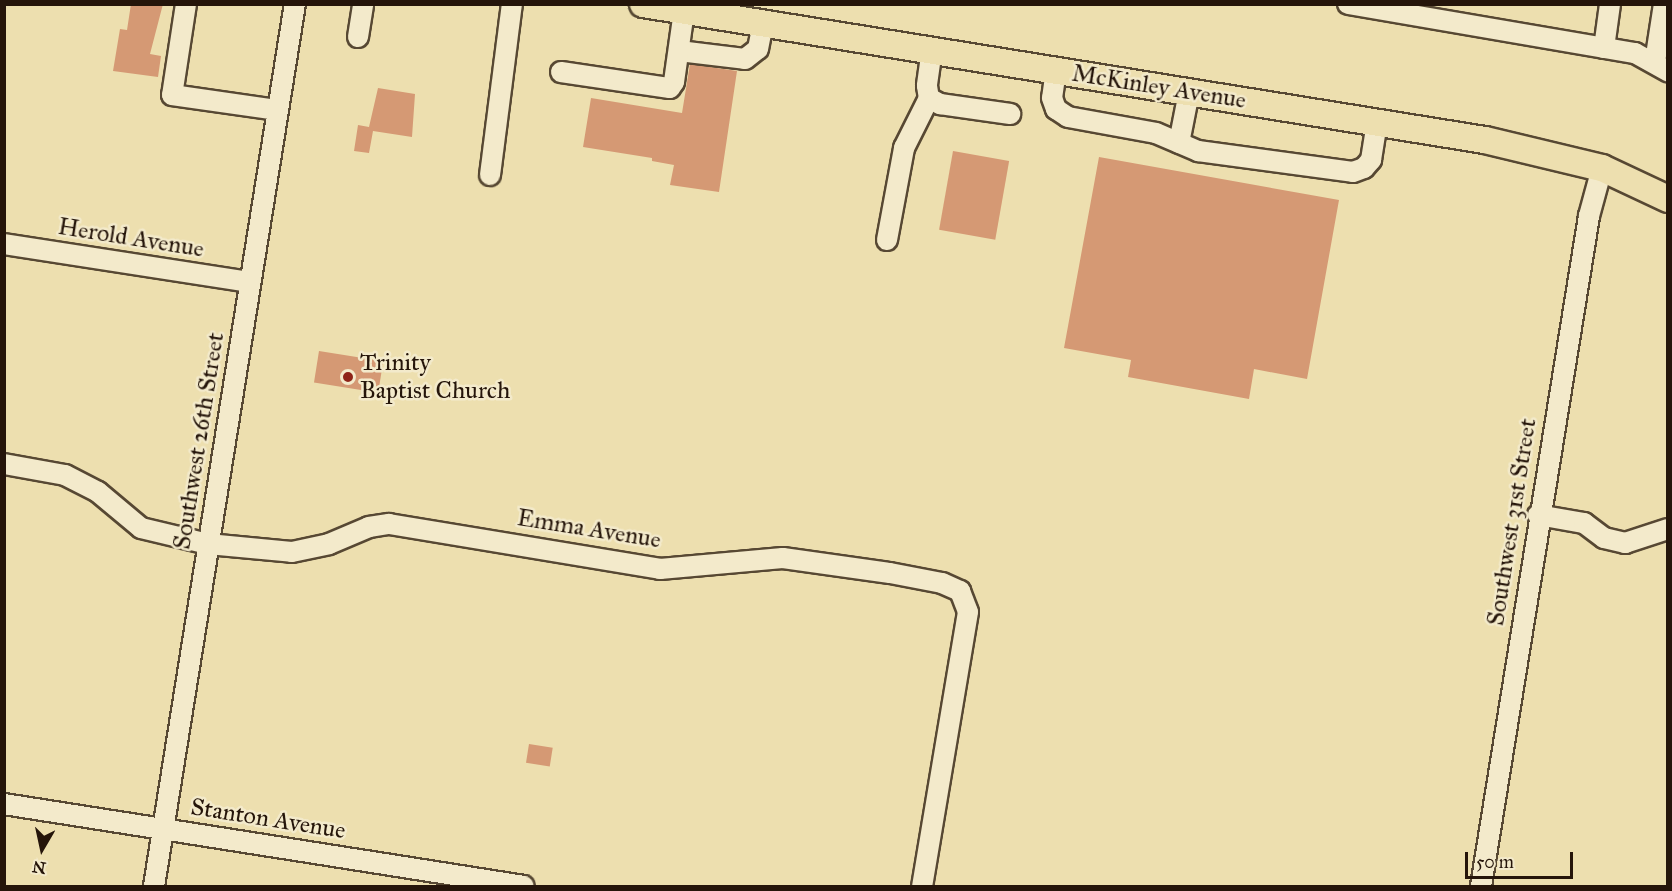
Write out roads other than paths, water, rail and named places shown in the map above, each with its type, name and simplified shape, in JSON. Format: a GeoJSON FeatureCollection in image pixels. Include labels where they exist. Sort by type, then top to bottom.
{"type":"FeatureCollection","features":[{"type":"Feature","properties":{"kind":"main road","name":"McKinley Avenue"},"geometry":{"type":"LineString","coordinates":[[643,4],[932,49],[1544,152],[1602,168],[1668,199]]}},
{"type":"Feature","properties":{"kind":"street"},"geometry":{"type":"LineString","coordinates":[[186,4],[172,95],[278,110]]}},
{"type":"Feature","properties":{"kind":"street","name":"Southwest 26th Street"},"geometry":{"type":"LineString","coordinates":[[154,886],[295,4]]}},
{"type":"Feature","properties":{"kind":"street"},"geometry":{"type":"LineString","coordinates":[[358,37],[363,4]]}},
{"type":"Feature","properties":{"kind":"street"},"geometry":{"type":"LineString","coordinates":[[490,175],[512,4]]}},
{"type":"Feature","properties":{"kind":"street"},"geometry":{"type":"LineString","coordinates":[[1348,4],[1635,53],[1661,66],[1664,4]]}},
{"type":"Feature","properties":{"kind":"street"},"geometry":{"type":"LineString","coordinates":[[1604,48],[1610,4]]}},
{"type":"Feature","properties":{"kind":"street"},"geometry":{"type":"LineString","coordinates":[[561,72],[670,88],[674,82],[684,11]]}},
{"type":"Feature","properties":{"kind":"street"},"geometry":{"type":"LineString","coordinates":[[679,51],[745,59],[758,49],[763,23]]}},
{"type":"Feature","properties":{"kind":"street"},"geometry":{"type":"LineString","coordinates":[[887,240],[904,148],[929,98],[927,86],[932,49]]}},
{"type":"Feature","properties":{"kind":"street"},"geometry":{"type":"LineString","coordinates":[[1056,70],[1052,98],[1056,109],[1068,117],[1156,133],[1198,151],[1353,172],[1364,168],[1371,160],[1377,123]]}},
{"type":"Feature","properties":{"kind":"street"},"geometry":{"type":"LineString","coordinates":[[1179,143],[1189,92]]}},
{"type":"Feature","properties":{"kind":"street"},"geometry":{"type":"LineString","coordinates":[[929,98],[940,104],[1010,114]]}},
{"type":"Feature","properties":{"kind":"street","name":"Southwest 31st Street"},"geometry":{"type":"LineString","coordinates":[[1481,886],[1538,515],[1588,216],[1602,168]]}},
{"type":"Feature","properties":{"kind":"street","name":"Herold Avenue"},"geometry":{"type":"LineString","coordinates":[[4,244],[250,282]]}},
{"type":"Feature","properties":{"kind":"street","name":"Emma Avenue"},"geometry":{"type":"LineString","coordinates":[[4,464],[65,475],[98,492],[141,528],[208,544],[292,552],[310,550],[352,532],[389,524],[660,569],[783,558],[890,573],[942,583],[960,591],[968,612],[922,886]]}},
{"type":"Feature","properties":{"kind":"street"},"geometry":{"type":"LineString","coordinates":[[1538,515],[1584,523],[1604,538],[1625,543],[1656,536],[1668,529]]}},
{"type":"Feature","properties":{"kind":"street","name":"Stanton Avenue"},"geometry":{"type":"LineString","coordinates":[[4,804],[163,829],[452,881],[524,886]]}},
{"type":"Feature","properties":{"kind":"place","name":"Trinity Baptist Church"},"geometry":{"type":"Point","coordinates":[348,377]}}]}
